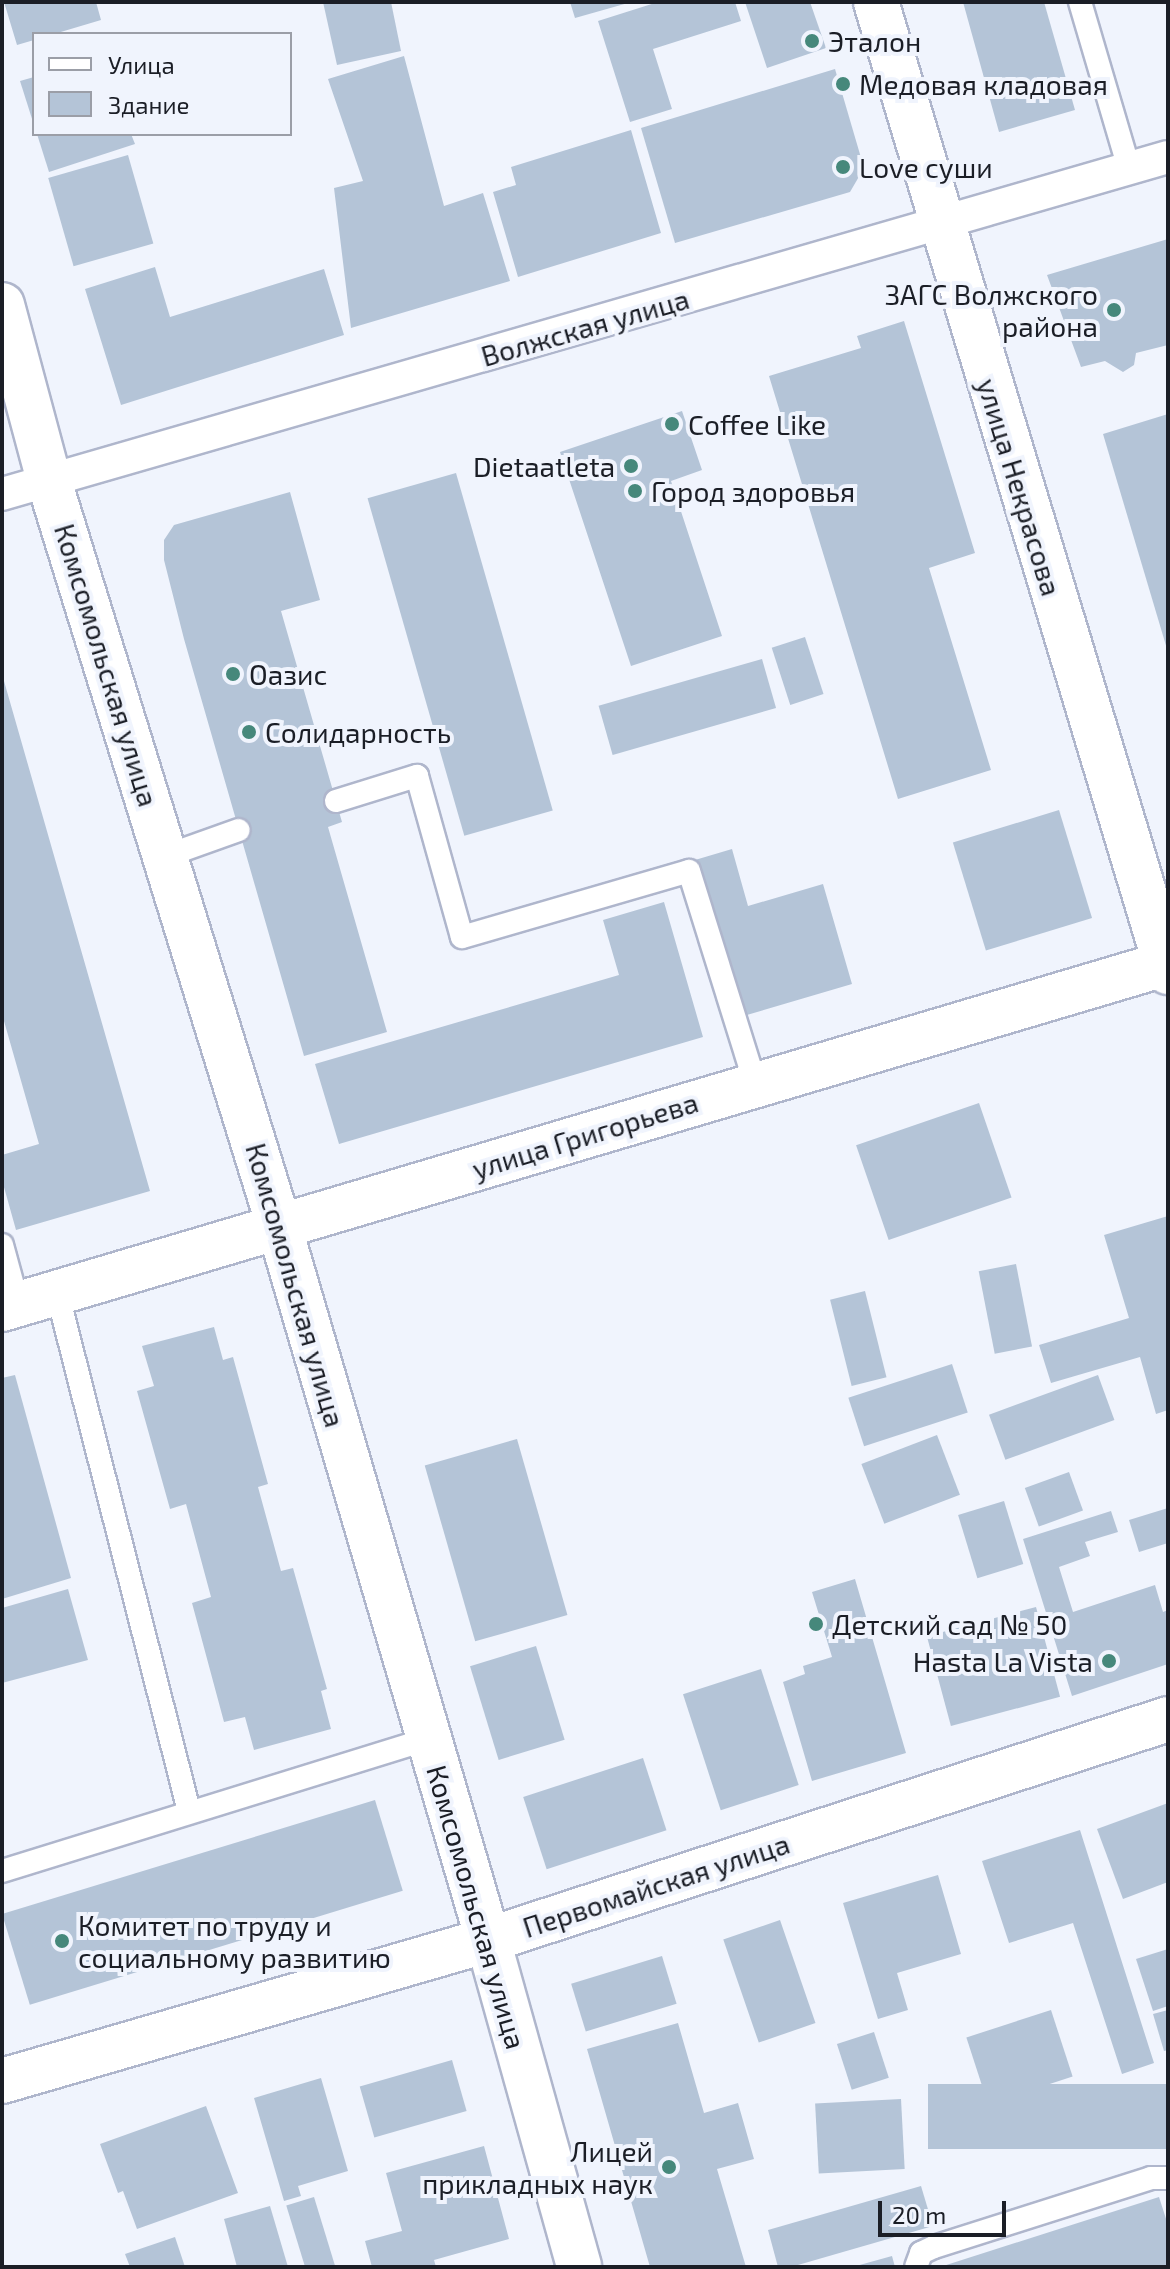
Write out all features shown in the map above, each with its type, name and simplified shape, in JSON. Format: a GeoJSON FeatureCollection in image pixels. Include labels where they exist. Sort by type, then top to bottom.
{"type":"FeatureCollection","features":[{"type":"Feature","properties":{"kind":"street","name":"улица Некрасова"},"geometry":{"type":"LineString","coordinates":[[876,2],[940,226],[1167,966]]}},
{"type":"Feature","properties":{"kind":"street","name":"Волжская улица"},"geometry":{"type":"LineString","coordinates":[[2,494],[940,226],[1168,157]]}},
{"type":"Feature","properties":{"kind":"street","name":"Комсомольская улица"},"geometry":{"type":"LineString","coordinates":[[2,305],[49,481],[279,1226],[488,1940],[579,2267]]}},
{"type":"Feature","properties":{"kind":"street","name":"улица Григорьева"},"geometry":{"type":"LineString","coordinates":[[26,1302],[755,1083],[1167,966]]}},
{"type":"Feature","properties":{"kind":"street","name":"Первомайская улица"},"geometry":{"type":"LineString","coordinates":[[2,2081],[488,1940],[1168,1719]]}},
{"type":"Feature","properties":{"kind":"lane"},"geometry":{"type":"LineString","coordinates":[[1080,2],[1129,169]]}},
{"type":"Feature","properties":{"kind":"lane"},"geometry":{"type":"LineString","coordinates":[[336,801],[417,776],[462,937],[689,871],[755,1083]]}},
{"type":"Feature","properties":{"kind":"lane"},"geometry":{"type":"LineString","coordinates":[[166,856],[239,830]]}},
{"type":"Feature","properties":{"kind":"lane"},"geometry":{"type":"LineString","coordinates":[[2,1245],[26,1302],[189,1811]]}},
{"type":"Feature","properties":{"kind":"lane"},"geometry":{"type":"LineString","coordinates":[[2,1871],[428,1739]]}},
{"type":"Feature","properties":{"kind":"lane"},"geometry":{"type":"LineString","coordinates":[[916,2267],[921,2253],[934,2247],[1151,2178],[1168,2178]]}},
{"type":"Feature","properties":{"kind":"building"},"geometry":{"type":"Polygon","coordinates":[[[4,2],[96,2],[101,20],[61,32],[32,32],[32,41],[17,45],[4,2]]]}},
{"type":"Feature","properties":{"kind":"building"},"geometry":{"type":"Polygon","coordinates":[[[323,2],[391,2],[401,51],[337,65],[323,2]]]}},
{"type":"Feature","properties":{"kind":"building"},"geometry":{"type":"Polygon","coordinates":[[[570,2],[628,2],[628,3],[575,18],[570,2]]]}},
{"type":"Feature","properties":{"kind":"building"},"geometry":{"type":"Polygon","coordinates":[[[658,2],[735,2],[741,21],[653,49],[672,109],[630,122],[598,21],[658,2]]]}},
{"type":"Feature","properties":{"kind":"building"},"geometry":{"type":"Polygon","coordinates":[[[745,2],[810,2],[826,48],[767,68],[745,2]]]}},
{"type":"Feature","properties":{"kind":"building"},"geometry":{"type":"Polygon","coordinates":[[[963,2],[1044,2],[1075,110],[999,132],[963,2]]]}},
{"type":"Feature","properties":{"kind":"building"},"geometry":{"type":"Polygon","coordinates":[[[404,56],[444,206],[483,193],[510,281],[351,328],[334,188],[363,181],[328,79],[404,56]]]}},
{"type":"Feature","properties":{"kind":"building"},"geometry":{"type":"Polygon","coordinates":[[[835,69],[864,168],[850,192],[675,243],[641,128],[835,69]]]}},
{"type":"Feature","properties":{"kind":"building"},"geometry":{"type":"Polygon","coordinates":[[[32,78],[32,119],[20,81],[32,78]]]}},
{"type":"Feature","properties":{"kind":"building"},"geometry":{"type":"Polygon","coordinates":[[[631,130],[661,233],[518,277],[493,192],[516,185],[511,167],[631,130]]]}},
{"type":"Feature","properties":{"kind":"building"},"geometry":{"type":"Polygon","coordinates":[[[38,136],[132,136],[135,144],[49,172],[38,136]]]}},
{"type":"Feature","properties":{"kind":"building"},"geometry":{"type":"Polygon","coordinates":[[[128,155],[153,243],[74,266],[48,178],[128,155]]]}},
{"type":"Feature","properties":{"kind":"building","name":"ЗАГС Волжского района"},"geometry":{"type":"Polygon","coordinates":[[[1168,239],[1168,345],[1136,353],[1134,365],[1123,372],[1105,361],[1081,367],[1047,275],[1168,239]]]}},
{"type":"Feature","properties":{"kind":"building"},"geometry":{"type":"Polygon","coordinates":[[[155,267],[170,317],[324,269],[344,335],[121,405],[85,289],[155,267]]]}},
{"type":"Feature","properties":{"kind":"building"},"geometry":{"type":"Polygon","coordinates":[[[904,321],[975,553],[929,568],[991,770],[898,799],[769,376],[861,348],[857,336],[904,321]]]}},
{"type":"Feature","properties":{"kind":"building"},"geometry":{"type":"Polygon","coordinates":[[[682,411],[702,470],[671,481],[722,636],[631,666],[560,452],[682,411]]]}},
{"type":"Feature","properties":{"kind":"building"},"geometry":{"type":"Polygon","coordinates":[[[1168,414],[1168,649],[1167,649],[1103,434],[1168,414]]]}},
{"type":"Feature","properties":{"kind":"building"},"geometry":{"type":"Polygon","coordinates":[[[456,473],[553,810],[464,836],[368,498],[456,473]]]}},
{"type":"Feature","properties":{"kind":"building"},"geometry":{"type":"Polygon","coordinates":[[[290,492],[320,600],[281,611],[342,822],[328,827],[387,1032],[304,1056],[164,560],[164,540],[174,525],[290,492]]]}},
{"type":"Feature","properties":{"kind":"building"},"geometry":{"type":"Polygon","coordinates":[[[805,637],[824,694],[790,705],[772,648],[805,637]]]}},
{"type":"Feature","properties":{"kind":"building"},"geometry":{"type":"Polygon","coordinates":[[[762,659],[776,708],[613,755],[599,706],[762,659]]]}},
{"type":"Feature","properties":{"kind":"building"},"geometry":{"type":"Polygon","coordinates":[[[2,674],[150,1191],[16,1230],[2,1180],[2,1155],[39,1144],[2,1014],[2,674]]]}},
{"type":"Feature","properties":{"kind":"building"},"geometry":{"type":"Polygon","coordinates":[[[1059,810],[1092,918],[986,951],[953,842],[1059,810]]]}},
{"type":"Feature","properties":{"kind":"building"},"geometry":{"type":"Polygon","coordinates":[[[732,849],[748,906],[823,884],[852,984],[740,1017],[695,860],[732,849]]]}},
{"type":"Feature","properties":{"kind":"building"},"geometry":{"type":"Polygon","coordinates":[[[664,902],[703,1037],[339,1144],[315,1064],[619,975],[603,920],[664,902]]]}},
{"type":"Feature","properties":{"kind":"building"},"geometry":{"type":"Polygon","coordinates":[[[979,1103],[1012,1198],[889,1240],[856,1145],[979,1103]]]}},
{"type":"Feature","properties":{"kind":"building"},"geometry":{"type":"Polygon","coordinates":[[[1168,1216],[1168,1410],[1156,1414],[1140,1357],[1051,1383],[1039,1345],[1129,1318],[1104,1235],[1168,1216]]]}},
{"type":"Feature","properties":{"kind":"building"},"geometry":{"type":"Polygon","coordinates":[[[1016,1264],[1032,1346],[995,1354],[979,1271],[1016,1264]]]}},
{"type":"Feature","properties":{"kind":"building"},"geometry":{"type":"Polygon","coordinates":[[[865,1291],[887,1377],[852,1386],[830,1300],[865,1291]]]}},
{"type":"Feature","properties":{"kind":"building"},"geometry":{"type":"Polygon","coordinates":[[[214,1327],[223,1360],[233,1357],[268,1484],[258,1487],[281,1571],[293,1568],[327,1689],[321,1691],[331,1729],[254,1750],[245,1717],[224,1722],[192,1603],[211,1597],[186,1504],[170,1509],[137,1391],[154,1386],[142,1346],[214,1327]]]}},
{"type":"Feature","properties":{"kind":"building"},"geometry":{"type":"Polygon","coordinates":[[[952,1364],[968,1413],[864,1446],[848,1398],[952,1364]]]}},
{"type":"Feature","properties":{"kind":"building"},"geometry":{"type":"Polygon","coordinates":[[[15,1375],[71,1578],[2,1599],[2,1378],[15,1375]]]}},
{"type":"Feature","properties":{"kind":"building"},"geometry":{"type":"Polygon","coordinates":[[[1098,1375],[1114,1420],[1005,1460],[989,1415],[1098,1375]]]}},
{"type":"Feature","properties":{"kind":"building"},"geometry":{"type":"Polygon","coordinates":[[[937,1435],[960,1495],[884,1524],[861,1464],[937,1435]]]}},
{"type":"Feature","properties":{"kind":"building"},"geometry":{"type":"Polygon","coordinates":[[[517,1439],[567,1615],[475,1641],[425,1465],[517,1439]]]}},
{"type":"Feature","properties":{"kind":"building"},"geometry":{"type":"Polygon","coordinates":[[[1069,1472],[1083,1511],[1039,1527],[1025,1488],[1069,1472]]]}},
{"type":"Feature","properties":{"kind":"building"},"geometry":{"type":"Polygon","coordinates":[[[1004,1501],[1023,1564],[977,1578],[958,1515],[1004,1501]]]}},
{"type":"Feature","properties":{"kind":"building"},"geometry":{"type":"Polygon","coordinates":[[[1168,1508],[1168,1543],[1139,1552],[1129,1520],[1168,1508]]]}},
{"type":"Feature","properties":{"kind":"building"},"geometry":{"type":"Polygon","coordinates":[[[1111,1511],[1118,1532],[1085,1542],[1090,1556],[1059,1567],[1073,1612],[1155,1585],[1163,1612],[1168,1610],[1168,1664],[1072,1696],[1023,1539],[1111,1511]]]}},
{"type":"Feature","properties":{"kind":"building"},"geometry":{"type":"Polygon","coordinates":[[[855,1579],[906,1753],[812,1781],[783,1682],[805,1674],[803,1666],[832,1657],[812,1592],[855,1579]]]}},
{"type":"Feature","properties":{"kind":"building"},"geometry":{"type":"Polygon","coordinates":[[[68,1589],[88,1660],[2,1683],[2,1608],[68,1589]]]}},
{"type":"Feature","properties":{"kind":"building"},"geometry":{"type":"Polygon","coordinates":[[[1036,1607],[1060,1697],[951,1726],[927,1636],[1036,1607]]]}},
{"type":"Feature","properties":{"kind":"building"},"geometry":{"type":"Polygon","coordinates":[[[536,1646],[565,1740],[499,1760],[470,1666],[536,1646]]]}},
{"type":"Feature","properties":{"kind":"building"},"geometry":{"type":"Polygon","coordinates":[[[761,1669],[799,1785],[721,1810],[683,1694],[761,1669]]]}},
{"type":"Feature","properties":{"kind":"building"},"geometry":{"type":"Polygon","coordinates":[[[643,1758],[666,1830],[547,1869],[523,1797],[643,1758]]]}},
{"type":"Feature","properties":{"kind":"building"},"geometry":{"type":"Polygon","coordinates":[[[375,1800],[403,1891],[30,2005],[2,1914],[375,1800]]]}},
{"type":"Feature","properties":{"kind":"building"},"geometry":{"type":"Polygon","coordinates":[[[1168,1803],[1168,1882],[1123,1899],[1097,1829],[1168,1803]]]}},
{"type":"Feature","properties":{"kind":"building"},"geometry":{"type":"Polygon","coordinates":[[[1080,1830],[1154,2063],[1122,2074],[1073,1923],[1009,1943],[982,1861],[1080,1830]]]}},
{"type":"Feature","properties":{"kind":"building"},"geometry":{"type":"Polygon","coordinates":[[[938,1875],[961,1954],[897,1973],[908,2010],[878,2019],[843,1903],[938,1875]]]}},
{"type":"Feature","properties":{"kind":"building"},"geometry":{"type":"Polygon","coordinates":[[[780,1920],[815,2023],[759,2043],[723,1940],[780,1920]]]}},
{"type":"Feature","properties":{"kind":"building"},"geometry":{"type":"Polygon","coordinates":[[[1168,1949],[1168,2006],[1153,2011],[1136,1959],[1168,1949]]]}},
{"type":"Feature","properties":{"kind":"building"},"geometry":{"type":"Polygon","coordinates":[[[662,1956],[677,2004],[586,2032],[571,1984],[662,1956]]]}},
{"type":"Feature","properties":{"kind":"building"},"geometry":{"type":"Polygon","coordinates":[[[1051,2010],[1073,2077],[988,2104],[966,2038],[1051,2010]]]}},
{"type":"Feature","properties":{"kind":"building"},"geometry":{"type":"Polygon","coordinates":[[[1168,2010],[1168,2050],[1164,2051],[1153,2014],[1168,2010]]]}},
{"type":"Feature","properties":{"kind":"building","name":"Лицей прикладных наук"},"geometry":{"type":"Polygon","coordinates":[[[678,2023],[704,2113],[738,2103],[754,2159],[717,2169],[746,2267],[650,2267],[587,2049],[678,2023]]]}},
{"type":"Feature","properties":{"kind":"building"},"geometry":{"type":"Polygon","coordinates":[[[874,2032],[889,2078],[852,2090],[837,2044],[874,2032]]]}},
{"type":"Feature","properties":{"kind":"building"},"geometry":{"type":"Polygon","coordinates":[[[452,2060],[467,2111],[374,2137],[360,2086],[452,2060]]]}},
{"type":"Feature","properties":{"kind":"building"},"geometry":{"type":"Polygon","coordinates":[[[321,2078],[348,2171],[298,2186],[301,2196],[284,2201],[254,2098],[321,2078]]]}},
{"type":"Feature","properties":{"kind":"building"},"geometry":{"type":"Polygon","coordinates":[[[928,2084],[1168,2084],[1168,2149],[928,2149],[928,2084]]]}},
{"type":"Feature","properties":{"kind":"building"},"geometry":{"type":"Polygon","coordinates":[[[901,2099],[905,2169],[819,2173],[815,2104],[901,2099]]]}},
{"type":"Feature","properties":{"kind":"building"},"geometry":{"type":"Polygon","coordinates":[[[206,2106],[238,2193],[137,2229],[123,2191],[118,2193],[100,2144],[206,2106]]]}},
{"type":"Feature","properties":{"kind":"building"},"geometry":{"type":"Polygon","coordinates":[[[484,2146],[509,2239],[434,2260],[436,2267],[372,2267],[365,2241],[402,2231],[386,2173],[484,2146]]]}},
{"type":"Feature","properties":{"kind":"building"},"geometry":{"type":"Polygon","coordinates":[[[921,2186],[933,2226],[791,2267],[778,2267],[768,2230],[921,2186]]]}},
{"type":"Feature","properties":{"kind":"building"},"geometry":{"type":"Polygon","coordinates":[[[314,2197],[335,2267],[305,2267],[286,2205],[314,2197]]]}},
{"type":"Feature","properties":{"kind":"building"},"geometry":{"type":"Polygon","coordinates":[[[1159,2197],[1168,2225],[1168,2267],[940,2267],[1159,2197]]]}},
{"type":"Feature","properties":{"kind":"building"},"geometry":{"type":"Polygon","coordinates":[[[270,2206],[288,2267],[237,2267],[224,2219],[270,2206]]]}},
{"type":"Feature","properties":{"kind":"building"},"geometry":{"type":"Polygon","coordinates":[[[175,2237],[185,2267],[130,2267],[125,2254],[175,2237]]]}},
{"type":"Feature","properties":{"kind":"building"},"geometry":{"type":"Polygon","coordinates":[[[892,2256],[895,2267],[856,2267],[856,2266],[892,2256]]]}},
{"type":"Feature","properties":{"kind":"place","name":"Эталон"},"geometry":{"type":"Point","coordinates":[812,41]}},
{"type":"Feature","properties":{"kind":"place","name":"Медовая кладовая"},"geometry":{"type":"Point","coordinates":[843,84]}},
{"type":"Feature","properties":{"kind":"place","name":"Love суши"},"geometry":{"type":"Point","coordinates":[843,167]}},
{"type":"Feature","properties":{"kind":"place","name":"ЗАГС Волжского района"},"geometry":{"type":"Point","coordinates":[1114,310]}},
{"type":"Feature","properties":{"kind":"place","name":"Coffee Like"},"geometry":{"type":"Point","coordinates":[672,424]}},
{"type":"Feature","properties":{"kind":"place","name":"Dietaatleta"},"geometry":{"type":"Point","coordinates":[631,466]}},
{"type":"Feature","properties":{"kind":"place","name":"Город здоровья"},"geometry":{"type":"Point","coordinates":[635,491]}},
{"type":"Feature","properties":{"kind":"place","name":"Оазис"},"geometry":{"type":"Point","coordinates":[233,674]}},
{"type":"Feature","properties":{"kind":"place","name":"Солидарность"},"geometry":{"type":"Point","coordinates":[249,732]}},
{"type":"Feature","properties":{"kind":"place","name":"Детский сад № 50"},"geometry":{"type":"Point","coordinates":[816,1624]}},
{"type":"Feature","properties":{"kind":"place","name":"Hasta La Vista"},"geometry":{"type":"Point","coordinates":[1109,1661]}},
{"type":"Feature","properties":{"kind":"place","name":"Комитет по труду и социальному развитию"},"geometry":{"type":"Point","coordinates":[62,1941]}},
{"type":"Feature","properties":{"kind":"place","name":"Лицей прикладных наук"},"geometry":{"type":"Point","coordinates":[669,2167]}}]}
